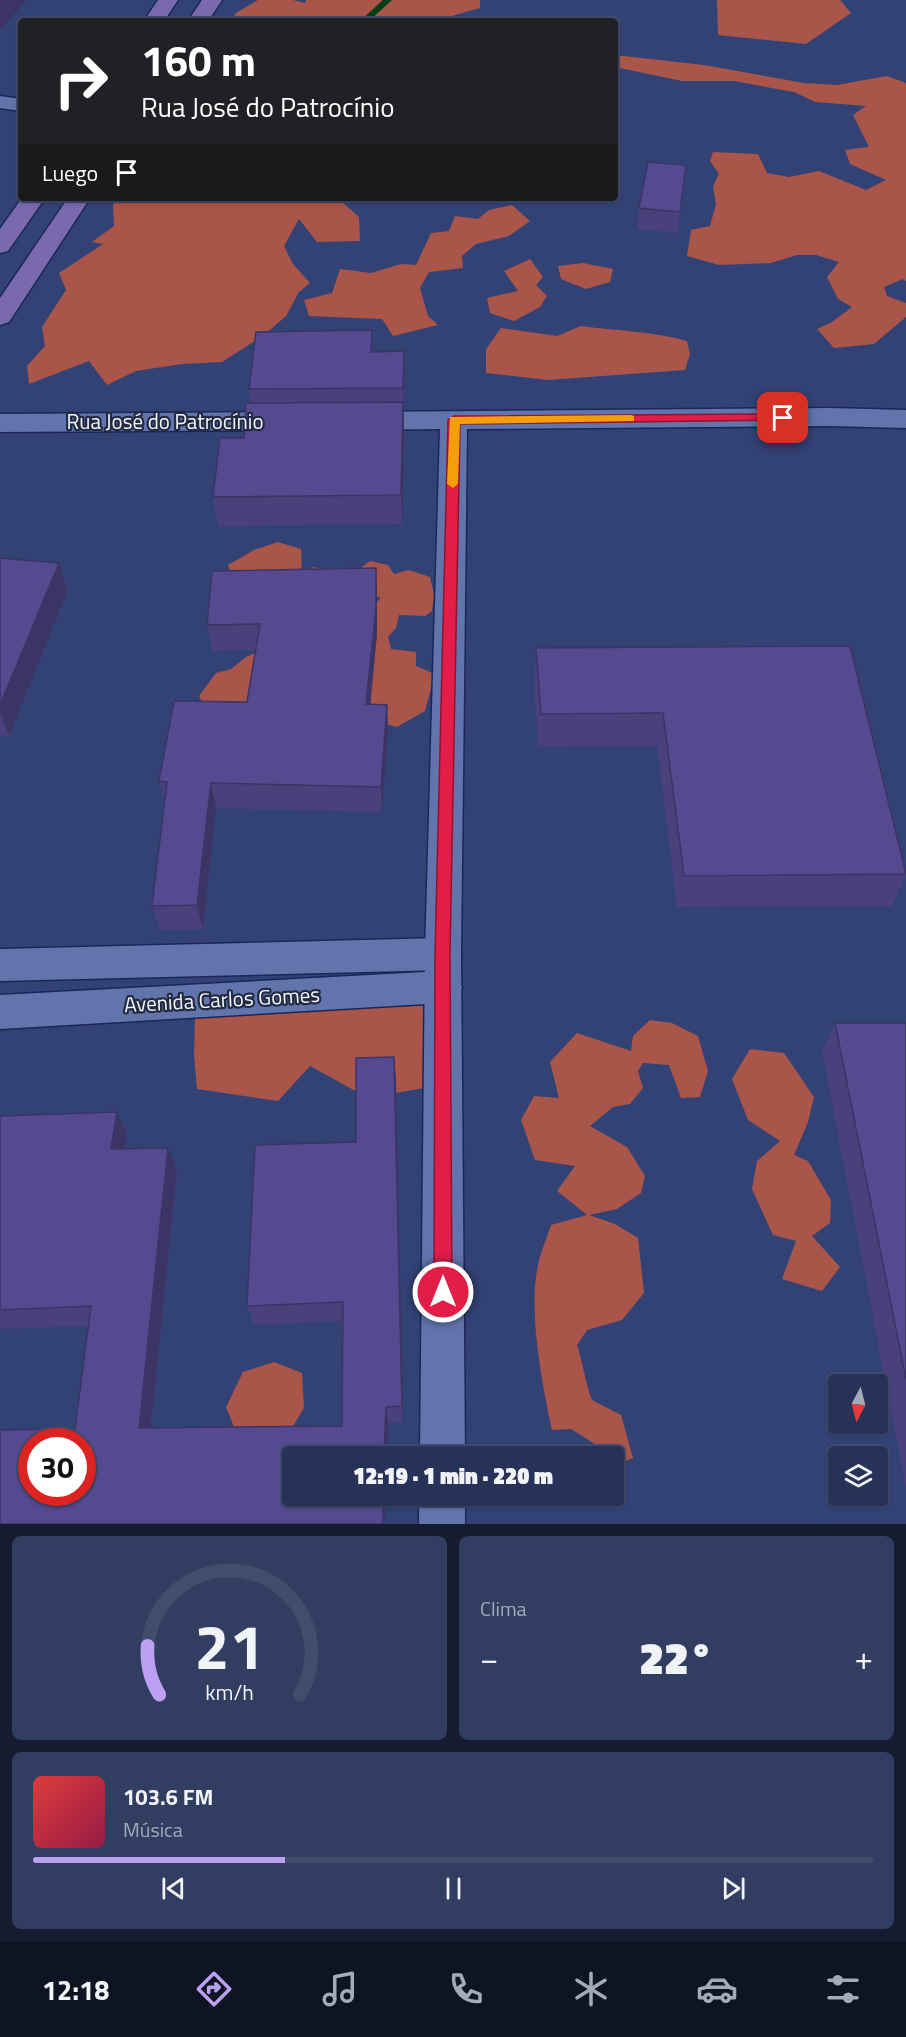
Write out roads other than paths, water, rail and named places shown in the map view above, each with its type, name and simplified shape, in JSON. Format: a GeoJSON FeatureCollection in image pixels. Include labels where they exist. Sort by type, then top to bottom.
{"type":"FeatureCollection","features":[{"type":"Feature","properties":{"kind":"main road"},"geometry":{"type":"LineString","coordinates":[[156,18],[168,0]]}},
{"type":"Feature","properties":{"kind":"main road"},"geometry":{"type":"LineString","coordinates":[[200,18],[212,0]]}},
{"type":"Feature","properties":{"kind":"main road"},"geometry":{"type":"LineString","coordinates":[[0,246],[32,201]]}},
{"type":"Feature","properties":{"kind":"main road"},"geometry":{"type":"LineString","coordinates":[[0,317],[78,201]]}},
{"type":"Feature","properties":{"kind":"street"},"geometry":{"type":"LineString","coordinates":[[0,102],[18,105]]}},
{"type":"Feature","properties":{"kind":"street","name":"Rua José do Patrocínio"},"geometry":{"type":"LineString","coordinates":[[0,423],[830,417],[906,419]]}},
{"type":"Feature","properties":{"kind":"street"},"geometry":{"type":"LineString","coordinates":[[442,1446],[443,970],[454,420]]}},
{"type":"Feature","properties":{"kind":"street","name":"Avenida Carlos Gomes"},"geometry":{"type":"LineString","coordinates":[[0,965],[443,970]]}},
{"type":"Feature","properties":{"kind":"street","name":"Avenida Carlos Gomes"},"geometry":{"type":"LineString","coordinates":[[0,1012],[443,970]]}},
{"type":"Feature","properties":{"kind":"street"},"geometry":{"type":"LineString","coordinates":[[442,1506],[442,1524]]}},
{"type":"Feature","properties":{"kind":"waterway"},"geometry":{"type":"LineString","coordinates":[[367,18],[388,0]]}}]}
